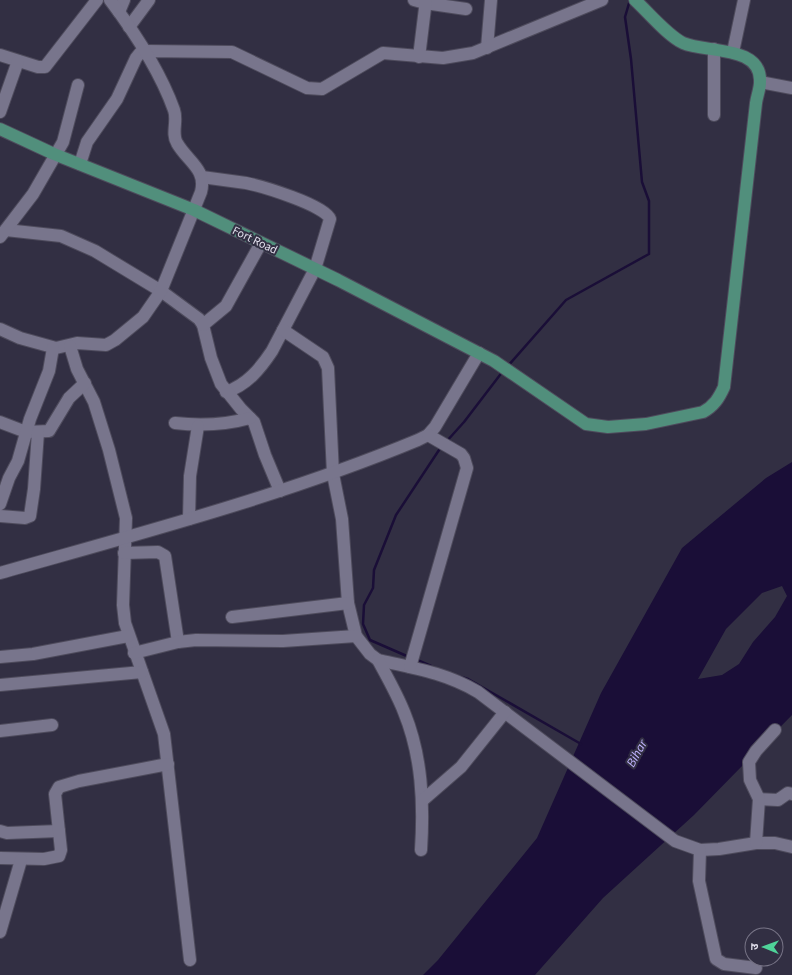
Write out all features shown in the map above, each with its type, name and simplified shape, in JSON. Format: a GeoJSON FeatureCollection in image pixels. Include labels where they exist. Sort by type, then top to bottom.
{"type":"FeatureCollection","features":[{"type":"Feature","properties":{"kind":"main road"},"geometry":{"type":"LineString","coordinates":[[635,0],[675,38],[693,46],[733,52],[753,62],[760,73],[760,82]]}},
{"type":"Feature","properties":{"kind":"main road","name":"Fort Road"},"geometry":{"type":"LineString","coordinates":[[0,129],[54,154],[194,210],[261,242],[506,369],[586,424],[608,427],[646,424],[703,412],[711,407],[719,398],[724,387],[756,103],[760,82]]}},
{"type":"Feature","properties":{"kind":"street"},"geometry":{"type":"LineString","coordinates":[[0,55],[38,67],[45,67],[97,0]]}},
{"type":"Feature","properties":{"kind":"street"},"geometry":{"type":"LineString","coordinates":[[1,334],[53,348],[60,348],[80,343],[110,344],[143,317],[161,291],[203,186],[202,177],[195,164],[177,143],[174,134],[175,112],[145,51],[110,0]]}},
{"type":"Feature","properties":{"kind":"street"},"geometry":{"type":"LineString","coordinates":[[119,12],[124,0]]}},
{"type":"Feature","properties":{"kind":"street"},"geometry":{"type":"LineString","coordinates":[[129,27],[149,0]]}},
{"type":"Feature","properties":{"kind":"street"},"geometry":{"type":"LineString","coordinates":[[487,48],[491,0]]}},
{"type":"Feature","properties":{"kind":"street"},"geometry":{"type":"LineString","coordinates":[[80,164],[88,142],[117,99],[136,58],[140,53],[145,51],[232,52],[307,88],[315,89],[327,87],[383,53],[443,58],[473,53],[602,0]]}},
{"type":"Feature","properties":{"kind":"street"},"geometry":{"type":"LineString","coordinates":[[733,52],[744,0]]}},
{"type":"Feature","properties":{"kind":"street"},"geometry":{"type":"LineString","coordinates":[[419,57],[422,1],[466,9]]}},
{"type":"Feature","properties":{"kind":"street"},"geometry":{"type":"LineString","coordinates":[[714,49],[714,115]]}},
{"type":"Feature","properties":{"kind":"street"},"geometry":{"type":"LineString","coordinates":[[0,112],[18,61]]}},
{"type":"Feature","properties":{"kind":"street"},"geometry":{"type":"LineString","coordinates":[[760,82],[792,88]]}},
{"type":"Feature","properties":{"kind":"street"},"geometry":{"type":"LineString","coordinates":[[3,233],[33,194],[65,135],[78,85]]}},
{"type":"Feature","properties":{"kind":"street"},"geometry":{"type":"LineString","coordinates":[[202,177],[245,183],[268,189],[321,210],[329,216],[329,225],[315,269],[264,364],[247,382],[226,392]]}},
{"type":"Feature","properties":{"kind":"street"},"geometry":{"type":"LineString","coordinates":[[3,233],[55,234],[68,238],[104,256],[161,291],[194,314],[203,324],[217,376],[226,392],[254,422],[265,455],[280,491]]}},
{"type":"Feature","properties":{"kind":"street"},"geometry":{"type":"LineString","coordinates":[[203,324],[226,306],[261,242]]}},
{"type":"Feature","properties":{"kind":"street"},"geometry":{"type":"LineString","coordinates":[[283,330],[327,361],[330,384],[333,474],[342,519],[348,603],[356,636],[370,654],[378,660],[441,674],[462,682],[506,712],[675,841],[700,850],[719,849],[756,843],[775,843],[792,847]]}},
{"type":"Feature","properties":{"kind":"street"},"geometry":{"type":"LineString","coordinates":[[70,346],[77,369],[94,402],[109,450],[127,522],[124,553],[123,606],[128,636],[164,734],[190,960]]}},
{"type":"Feature","properties":{"kind":"street"},"geometry":{"type":"LineString","coordinates":[[0,504],[4,477],[18,461],[32,432],[49,371],[53,348]]}},
{"type":"Feature","properties":{"kind":"street"},"geometry":{"type":"LineString","coordinates":[[0,573],[189,519],[280,491],[333,474],[411,443],[428,435],[442,417],[479,354]]}},
{"type":"Feature","properties":{"kind":"street"},"geometry":{"type":"LineString","coordinates":[[0,422],[32,432],[47,432],[52,429],[69,398],[85,383]]}},
{"type":"Feature","properties":{"kind":"street"},"geometry":{"type":"LineString","coordinates":[[175,423],[198,426],[221,425],[250,418]]}},
{"type":"Feature","properties":{"kind":"street"},"geometry":{"type":"LineString","coordinates":[[189,519],[190,476],[198,426]]}},
{"type":"Feature","properties":{"kind":"street"},"geometry":{"type":"LineString","coordinates":[[0,516],[25,518],[30,516],[34,490],[32,432]]}},
{"type":"Feature","properties":{"kind":"street"},"geometry":{"type":"LineString","coordinates":[[410,667],[467,468],[461,454],[428,435]]}},
{"type":"Feature","properties":{"kind":"street"},"geometry":{"type":"LineString","coordinates":[[124,553],[158,552],[164,554],[178,642]]}},
{"type":"Feature","properties":{"kind":"street"},"geometry":{"type":"LineString","coordinates":[[232,617],[348,603]]}},
{"type":"Feature","properties":{"kind":"street"},"geometry":{"type":"LineString","coordinates":[[0,658],[33,654],[128,636]]}},
{"type":"Feature","properties":{"kind":"street"},"geometry":{"type":"LineString","coordinates":[[134,652],[178,642],[283,641],[356,636]]}},
{"type":"Feature","properties":{"kind":"street"},"geometry":{"type":"LineString","coordinates":[[378,660],[404,712],[412,734],[418,762],[423,800],[421,850]]}},
{"type":"Feature","properties":{"kind":"street"},"geometry":{"type":"LineString","coordinates":[[0,685],[142,672]]}},
{"type":"Feature","properties":{"kind":"street"},"geometry":{"type":"LineString","coordinates":[[423,800],[461,767],[506,712]]}},
{"type":"Feature","properties":{"kind":"street"},"geometry":{"type":"LineString","coordinates":[[0,731],[52,725]]}},
{"type":"Feature","properties":{"kind":"street"},"geometry":{"type":"LineString","coordinates":[[756,843],[759,799],[750,780],[749,762],[756,751],[775,730]]}},
{"type":"Feature","properties":{"kind":"street"},"geometry":{"type":"LineString","coordinates":[[0,858],[21,860],[52,858],[59,856],[61,850],[55,794],[59,787],[79,781],[168,764]]}},
{"type":"Feature","properties":{"kind":"street"},"geometry":{"type":"LineString","coordinates":[[759,799],[778,800],[788,793],[792,794]]}},
{"type":"Feature","properties":{"kind":"street"},"geometry":{"type":"LineString","coordinates":[[0,831],[6,833],[59,831]]}},
{"type":"Feature","properties":{"kind":"street"},"geometry":{"type":"LineString","coordinates":[[700,850],[699,881],[716,959],[724,964],[756,968]]}},
{"type":"Feature","properties":{"kind":"street"},"geometry":{"type":"LineString","coordinates":[[1,927],[21,860]]}},
{"type":"Feature","properties":{"kind":"water","name":"Bihar"},"geometry":{"type":"Polygon","coordinates":[[[792,462],[792,715],[694,815],[603,898],[535,975],[423,975],[438,960],[537,838],[601,693],[682,548],[766,478],[792,462]],[[782,586],[762,593],[726,629],[698,679],[722,675],[739,664],[753,642],[775,617],[787,596],[782,586]]]}},
{"type":"Feature","properties":{"kind":"waterway"},"geometry":{"type":"LineString","coordinates":[[508,366],[566,300],[649,254],[649,201],[642,182],[631,59],[625,17],[630,0]]}},
{"type":"Feature","properties":{"kind":"waterway"},"geometry":{"type":"LineString","coordinates":[[446,442],[464,422],[503,371]]}},
{"type":"Feature","properties":{"kind":"waterway"},"geometry":{"type":"LineString","coordinates":[[409,657],[370,640],[363,624],[364,605],[373,588],[374,570],[396,515],[441,447]]}},
{"type":"Feature","properties":{"kind":"waterway"},"geometry":{"type":"LineString","coordinates":[[415,659],[431,666]]}},
{"type":"Feature","properties":{"kind":"waterway"},"geometry":{"type":"LineString","coordinates":[[458,676],[468,679],[581,744]]}}]}
